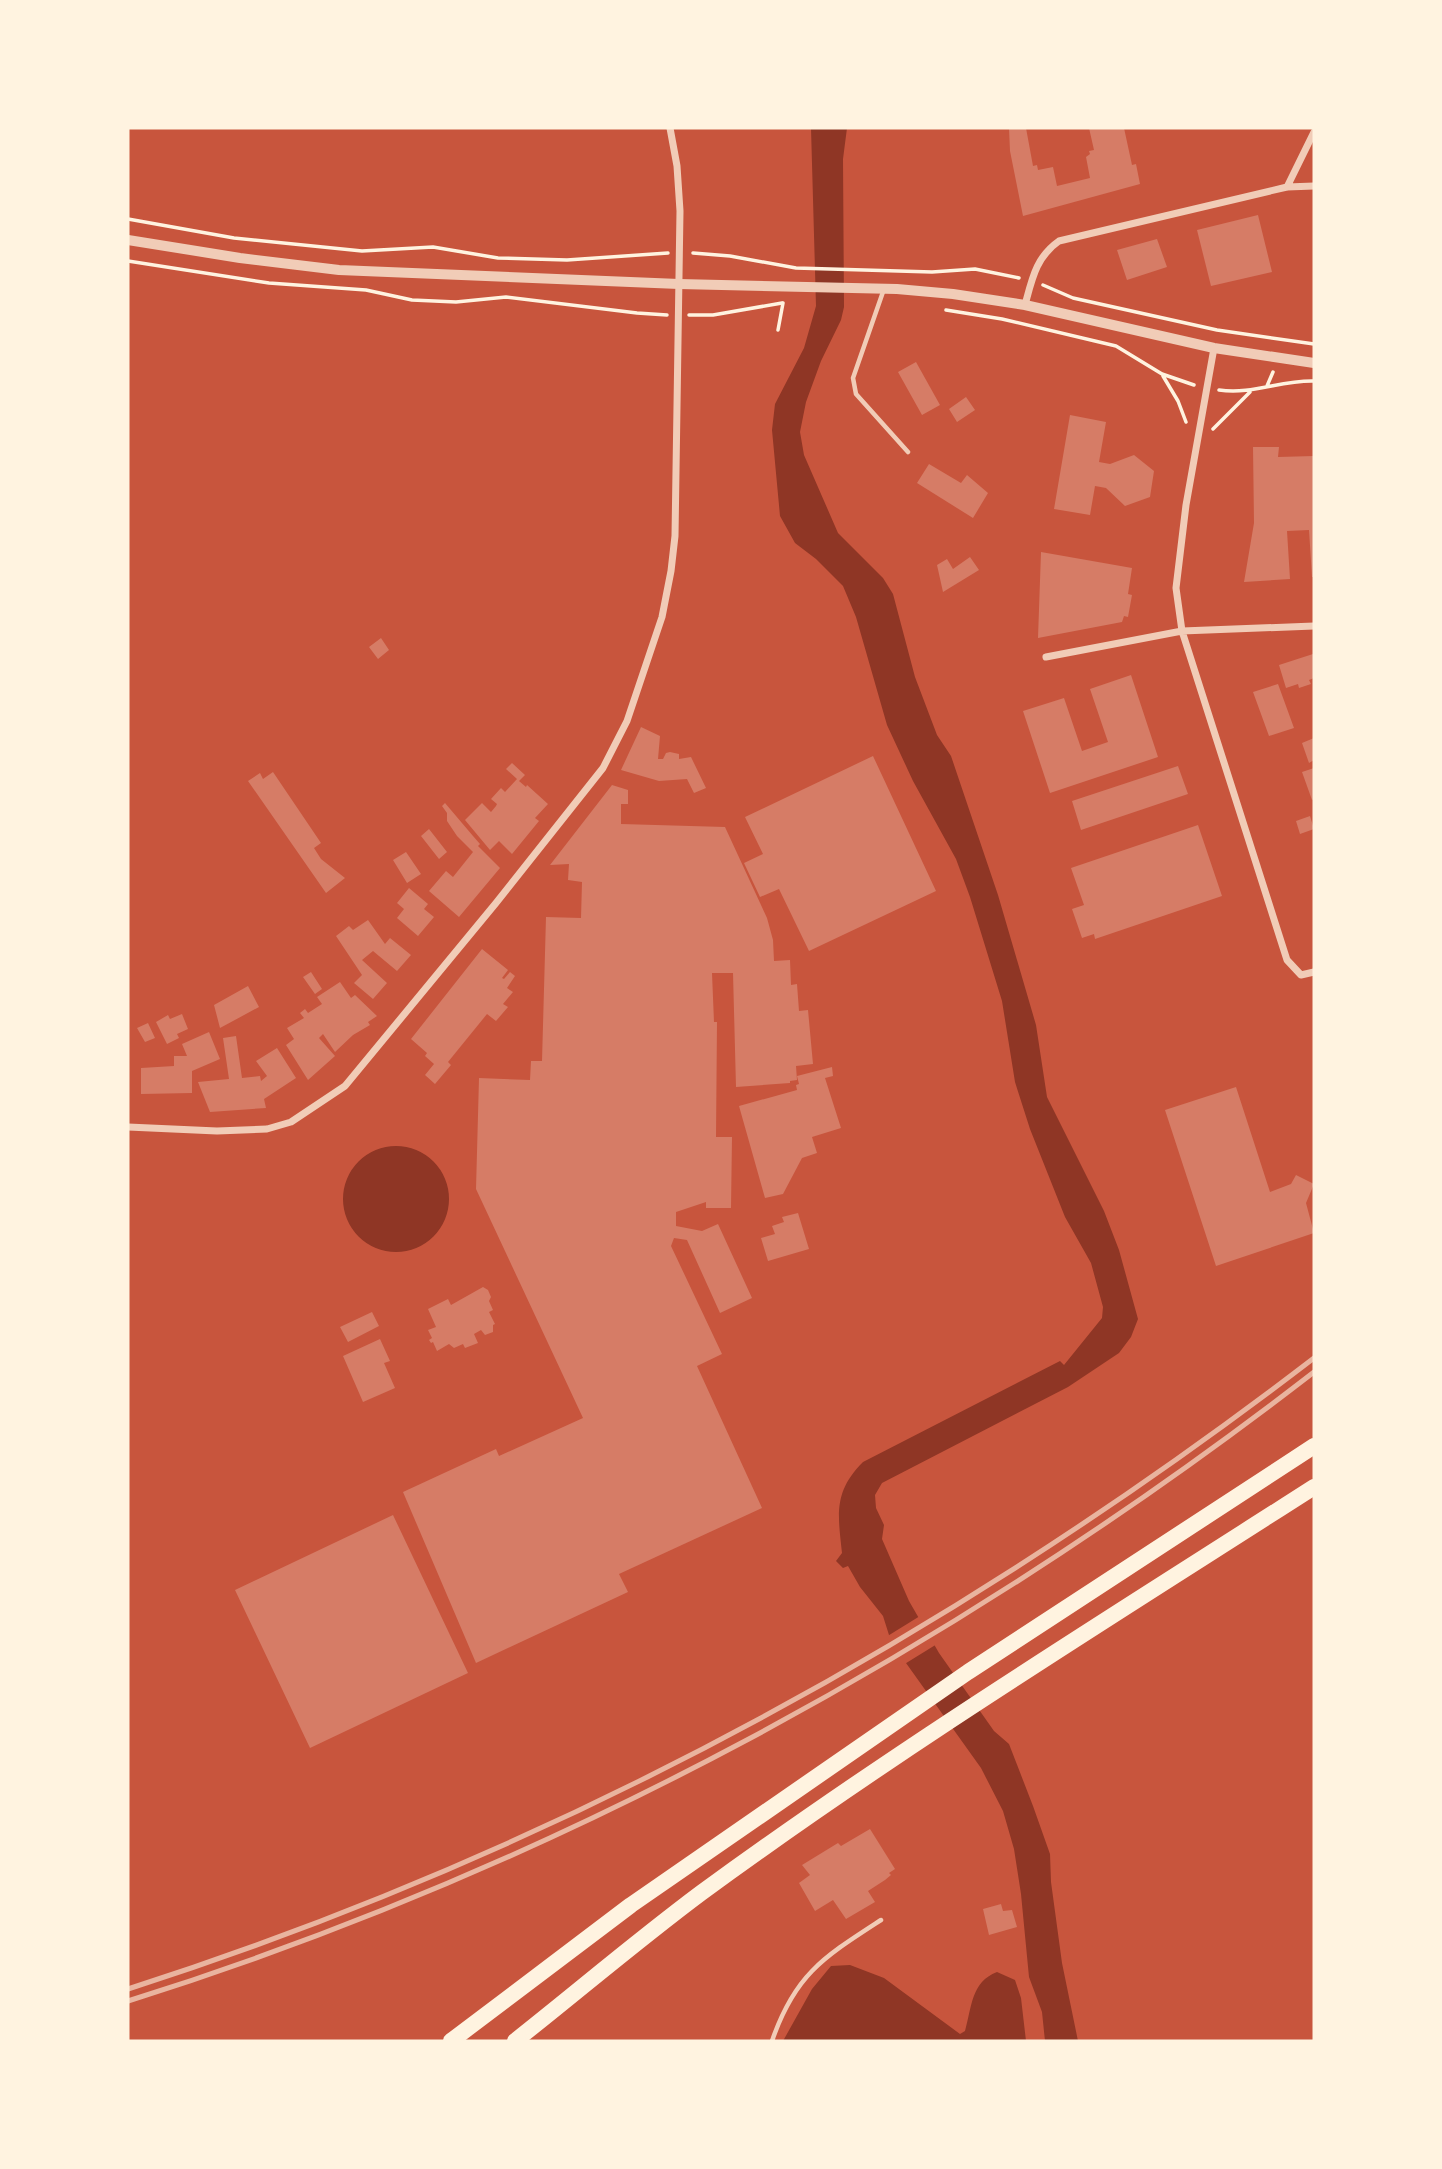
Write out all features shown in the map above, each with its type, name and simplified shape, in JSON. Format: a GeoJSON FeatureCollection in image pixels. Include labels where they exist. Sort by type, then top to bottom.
{"type":"FeatureCollection","features":[{"type":"Feature","properties":{"kind":"highway"},"geometry":{"type":"LineString","coordinates":[[451,2041],[631,1905],[920,1705],[1314,1446]]}},
{"type":"Feature","properties":{"kind":"highway"},"geometry":{"type":"LineString","coordinates":[[515,2041],[700,1894],[987,1697],[1314,1487]]}},
{"type":"Feature","properties":{"kind":"street"},"geometry":{"type":"LineString","coordinates":[[128,1127],[217,1131],[267,1129],[291,1122],[345,1086],[603,768],[631,708],[662,617],[675,536],[679,253],[677,166],[670,128]]}},
{"type":"Feature","properties":{"kind":"street"},"geometry":{"type":"LineString","coordinates":[[1287,187],[1314,132]]}},
{"type":"Feature","properties":{"kind":"street"},"geometry":{"type":"LineString","coordinates":[[1025,305],[1031,281],[1042,257],[1059,241],[1287,187],[1314,186]]}},
{"type":"Feature","properties":{"kind":"street"},"geometry":{"type":"LineString","coordinates":[[128,240],[338,270],[679,284],[855,287],[953,294],[1025,305],[1214,348],[1314,363]]}},
{"type":"Feature","properties":{"kind":"street"},"geometry":{"type":"LineString","coordinates":[[1214,348],[1196,448],[1176,588],[1182,631],[1287,960],[1301,975],[1314,972]]}},
{"type":"Feature","properties":{"kind":"street"},"geometry":{"type":"LineString","coordinates":[[1046,657],[1182,631],[1314,626]]}},
{"type":"Feature","properties":{"kind":"lane"},"geometry":{"type":"LineString","coordinates":[[884,289],[853,378],[856,394],[908,452]]}},
{"type":"Feature","properties":{"kind":"lane"},"geometry":{"type":"LineString","coordinates":[[772,2041],[788,2004],[811,1970],[827,1955],[881,1920]]}},
{"type":"Feature","properties":{"kind":"path"},"geometry":{"type":"LineString","coordinates":[[128,219],[234,238],[362,251],[433,247],[484,256],[559,260],[679,253],[722,255],[796,268],[932,272],[975,269],[1031,281],[1054,288],[1073,298],[1217,330],[1314,344]]}},
{"type":"Feature","properties":{"kind":"path"},"geometry":{"type":"LineString","coordinates":[[128,261],[270,283],[366,290],[412,300],[456,302],[506,297],[638,313],[679,315],[713,315],[783,303],[778,330]]}},
{"type":"Feature","properties":{"kind":"path"},"geometry":{"type":"LineString","coordinates":[[936,309],[1002,319],[1116,346],[1162,374],[1178,401],[1196,448],[1252,391],[1293,381],[1314,381]]}},
{"type":"Feature","properties":{"kind":"shaded area"},"geometry":{"type":"Polygon","coordinates":[[[811,128],[847,128],[843,159],[844,307],[806,402],[800,432],[804,455],[838,533],[883,578],[893,594],[915,677],[937,735],[951,756],[998,895],[1036,1025],[1047,1097],[1104,1211],[1119,1250],[1138,1319],[1131,1337],[1119,1353],[1068,1387],[882,1483],[875,1495],[876,1508],[884,1525],[882,1539],[909,1601],[939,1653],[994,1731],[1009,1744],[1033,1806],[1050,1854],[1062,1963],[1078,2041],[1045,2041],[1042,2012],[1029,1977],[1014,1849],[1003,1811],[981,1768],[906,1663],[889,1635],[883,1616],[860,1587],[848,1566],[843,1568],[836,1561],[842,1553],[839,1515],[842,1494],[853,1473],[863,1462],[1060,1361],[1064,1365],[1102,1318],[1103,1307],[1091,1263],[1065,1217],[1030,1129],[1015,1082],[1002,1001],[956,859],[913,781],[887,725],[856,617],[843,586],[795,543],[780,516],[772,430],[775,404],[804,348],[816,306],[811,128]]]}},
{"type":"Feature","properties":{"kind":"shaded area"},"geometry":{"type":"Polygon","coordinates":[[[396,1146],[416,1150],[433,1162],[445,1179],[449,1199],[445,1219],[433,1236],[416,1248],[396,1252],[376,1248],[359,1236],[347,1219],[343,1199],[347,1179],[359,1162],[376,1150],[396,1146]]]}},
{"type":"Feature","properties":{"kind":"shaded area"},"geometry":{"type":"Polygon","coordinates":[[[850,1965],[884,1978],[960,2034],[965,2031],[977,1989],[988,1976],[997,1972],[1015,1980],[1021,1998],[1026,2041],[783,2041],[812,1989],[831,1966],[850,1965]]]}},
{"type":"Feature","properties":{"kind":"pier"},"geometry":{"type":"Polygon","coordinates":[[[920,1616],[937,1644],[903,1665],[886,1637],[920,1616]]]}},
{"type":"Feature","properties":{"kind":"building"},"geometry":{"type":"Polygon","coordinates":[[[1009,128],[1026,128],[1033,166],[1037,165],[1038,170],[1053,167],[1057,186],[1090,178],[1086,157],[1090,154],[1089,151],[1094,150],[1089,128],[1124,128],[1132,165],[1136,164],[1140,184],[1023,216],[1010,151],[1009,128]]]}},
{"type":"Feature","properties":{"kind":"building"},"geometry":{"type":"Polygon","coordinates":[[[1258,215],[1272,272],[1211,286],[1197,230],[1258,215]]]}},
{"type":"Feature","properties":{"kind":"building"},"geometry":{"type":"Polygon","coordinates":[[[1157,239],[1167,267],[1127,280],[1117,250],[1157,239]]]}},
{"type":"Feature","properties":{"kind":"building"},"geometry":{"type":"Polygon","coordinates":[[[916,362],[940,405],[922,415],[898,372],[916,362]]]}},
{"type":"Feature","properties":{"kind":"building"},"geometry":{"type":"Polygon","coordinates":[[[966,397],[975,410],[957,422],[949,409],[966,397]]]}},
{"type":"Feature","properties":{"kind":"building"},"geometry":{"type":"Polygon","coordinates":[[[1070,415],[1106,422],[1099,462],[1110,464],[1134,455],[1154,471],[1150,497],[1125,506],[1106,488],[1095,486],[1090,515],[1054,509],[1070,415]]]}},
{"type":"Feature","properties":{"kind":"building"},"geometry":{"type":"Polygon","coordinates":[[[1253,447],[1279,447],[1278,457],[1314,456],[1314,577],[1309,530],[1287,531],[1290,579],[1244,582],[1254,523],[1253,447]]]}},
{"type":"Feature","properties":{"kind":"building"},"geometry":{"type":"Polygon","coordinates":[[[929,464],[961,483],[967,475],[988,493],[973,518],[917,483],[929,464]]]}},
{"type":"Feature","properties":{"kind":"building"},"geometry":{"type":"Polygon","coordinates":[[[1041,552],[1132,568],[1128,594],[1132,595],[1128,617],[1124,616],[1122,622],[1038,638],[1041,552]]]}},
{"type":"Feature","properties":{"kind":"building"},"geometry":{"type":"Polygon","coordinates":[[[970,557],[979,570],[943,592],[937,565],[947,559],[953,569],[970,557]]]}},
{"type":"Feature","properties":{"kind":"building"},"geometry":{"type":"Polygon","coordinates":[[[381,638],[389,650],[378,659],[369,647],[381,638]]]}},
{"type":"Feature","properties":{"kind":"building"},"geometry":{"type":"Polygon","coordinates":[[[1313,654],[1314,678],[1309,680],[1311,684],[1286,688],[1279,665],[1313,654]]]}},
{"type":"Feature","properties":{"kind":"building"},"geometry":{"type":"Polygon","coordinates":[[[1131,675],[1158,757],[1050,793],[1023,711],[1064,698],[1082,751],[1108,742],[1090,689],[1131,675]]]}},
{"type":"Feature","properties":{"kind":"building"},"geometry":{"type":"Polygon","coordinates":[[[1278,684],[1294,728],[1269,736],[1253,692],[1278,684]]]}},
{"type":"Feature","properties":{"kind":"building"},"geometry":{"type":"Polygon","coordinates":[[[641,727],[660,736],[658,759],[663,759],[666,753],[670,752],[679,754],[679,759],[691,757],[706,788],[694,793],[687,779],[659,781],[621,770],[641,727]]]}},
{"type":"Feature","properties":{"kind":"building"},"geometry":{"type":"Polygon","coordinates":[[[1314,738],[1314,760],[1309,763],[1302,743],[1314,738]]]}},
{"type":"Feature","properties":{"kind":"building"},"geometry":{"type":"Polygon","coordinates":[[[873,756],[936,891],[809,951],[779,889],[760,897],[744,863],[763,854],[745,817],[873,756]]]}},
{"type":"Feature","properties":{"kind":"building"},"geometry":{"type":"Polygon","coordinates":[[[512,763],[525,775],[519,781],[548,804],[535,818],[539,821],[512,854],[499,841],[490,850],[465,820],[482,803],[491,812],[496,806],[491,799],[501,788],[505,792],[517,779],[506,769],[512,763]]]}},
{"type":"Feature","properties":{"kind":"building"},"geometry":{"type":"Polygon","coordinates":[[[1178,766],[1188,794],[1081,830],[1072,801],[1178,766]]]}},
{"type":"Feature","properties":{"kind":"building"},"geometry":{"type":"Polygon","coordinates":[[[1314,768],[1314,799],[1312,800],[1302,772],[1314,768]]]}},
{"type":"Feature","properties":{"kind":"building"},"geometry":{"type":"Polygon","coordinates":[[[273,772],[321,843],[314,848],[321,859],[345,878],[326,893],[248,781],[260,773],[263,779],[273,772]]]}},
{"type":"Feature","properties":{"kind":"building"},"geometry":{"type":"Polygon","coordinates":[[[612,785],[628,790],[628,804],[621,804],[621,824],[725,827],[767,918],[773,940],[774,961],[790,960],[791,985],[797,984],[799,1011],[808,1010],[813,1064],[796,1066],[797,1080],[790,1083],[736,1087],[733,973],[712,973],[714,1022],[717,1022],[716,1137],[732,1137],[731,1208],[706,1208],[706,1202],[676,1212],[676,1226],[702,1231],[718,1224],[752,1298],[720,1313],[687,1240],[674,1238],[671,1246],[722,1354],[697,1366],[762,1508],[619,1574],[628,1592],[476,1663],[403,1492],[496,1449],[499,1456],[583,1418],[476,1189],[479,1078],[530,1080],[531,1061],[542,1061],[546,917],[581,918],[582,882],[568,880],[569,864],[550,865],[612,785]]]}},
{"type":"Feature","properties":{"kind":"building"},"geometry":{"type":"Polygon","coordinates":[[[445,803],[480,844],[478,846],[500,868],[459,917],[429,891],[446,871],[453,877],[473,852],[447,821],[447,813],[442,806],[445,803]]]}},
{"type":"Feature","properties":{"kind":"building"},"geometry":{"type":"Polygon","coordinates":[[[1310,816],[1314,829],[1300,834],[1296,821],[1310,816]]]}},
{"type":"Feature","properties":{"kind":"building"},"geometry":{"type":"Polygon","coordinates":[[[1198,825],[1222,896],[1095,939],[1094,934],[1082,938],[1072,909],[1084,905],[1071,868],[1198,825]]]}},
{"type":"Feature","properties":{"kind":"building"},"geometry":{"type":"Polygon","coordinates":[[[429,829],[447,852],[439,859],[421,836],[429,829]]]}},
{"type":"Feature","properties":{"kind":"building"},"geometry":{"type":"Polygon","coordinates":[[[406,852],[421,874],[407,883],[393,860],[406,852]]]}},
{"type":"Feature","properties":{"kind":"building"},"geometry":{"type":"Polygon","coordinates":[[[409,888],[428,904],[424,909],[434,917],[418,936],[397,918],[404,909],[397,903],[409,888]]]}},
{"type":"Feature","properties":{"kind":"building"},"geometry":{"type":"Polygon","coordinates":[[[368,920],[385,944],[390,938],[411,955],[397,971],[373,951],[362,960],[387,983],[373,999],[354,983],[362,975],[336,936],[349,926],[353,930],[368,920]]]}},
{"type":"Feature","properties":{"kind":"building"},"geometry":{"type":"Polygon","coordinates":[[[482,949],[508,970],[502,978],[510,972],[515,976],[507,988],[513,992],[503,1004],[508,1007],[496,1021],[487,1014],[448,1062],[451,1065],[435,1084],[425,1075],[434,1064],[425,1056],[427,1053],[411,1039],[482,949]]]}},
{"type":"Feature","properties":{"kind":"building"},"geometry":{"type":"Polygon","coordinates":[[[311,972],[322,989],[315,994],[303,977],[311,972]]]}},
{"type":"Feature","properties":{"kind":"building"},"geometry":{"type":"Polygon","coordinates":[[[340,982],[351,998],[355,995],[377,1016],[368,1022],[370,1025],[353,1035],[335,1052],[323,1034],[319,1038],[335,1056],[308,1080],[286,1045],[294,1039],[287,1028],[304,1018],[300,1013],[305,1009],[308,1013],[322,1004],[317,997],[340,982]]]}},
{"type":"Feature","properties":{"kind":"building"},"geometry":{"type":"Polygon","coordinates":[[[248,986],[259,1007],[220,1028],[214,1005],[248,986]]]}},
{"type":"Feature","properties":{"kind":"building"},"geometry":{"type":"Polygon","coordinates":[[[182,1014],[188,1029],[177,1034],[179,1038],[167,1044],[156,1022],[168,1015],[170,1019],[182,1014]]]}},
{"type":"Feature","properties":{"kind":"building"},"geometry":{"type":"Polygon","coordinates":[[[148,1023],[155,1038],[145,1042],[137,1028],[148,1023]]]}},
{"type":"Feature","properties":{"kind":"building"},"geometry":{"type":"Polygon","coordinates":[[[209,1032],[220,1059],[192,1071],[192,1093],[141,1094],[141,1068],[174,1066],[174,1056],[187,1056],[182,1044],[209,1032]]]}},
{"type":"Feature","properties":{"kind":"building"},"geometry":{"type":"Polygon","coordinates":[[[236,1036],[242,1078],[260,1076],[261,1081],[267,1076],[256,1061],[277,1048],[296,1078],[264,1099],[266,1108],[210,1112],[198,1082],[229,1079],[223,1038],[236,1036]]]}},
{"type":"Feature","properties":{"kind":"building"},"geometry":{"type":"Polygon","coordinates":[[[832,1067],[833,1076],[825,1078],[841,1128],[812,1137],[817,1153],[802,1158],[783,1194],[765,1198],[739,1106],[797,1090],[797,1076],[832,1067]]]}},
{"type":"Feature","properties":{"kind":"building"},"geometry":{"type":"Polygon","coordinates":[[[1236,1087],[1270,1192],[1291,1184],[1296,1175],[1314,1184],[1306,1203],[1314,1233],[1216,1266],[1165,1110],[1236,1087]]]}},
{"type":"Feature","properties":{"kind":"building"},"geometry":{"type":"Polygon","coordinates":[[[798,1213],[809,1249],[768,1261],[761,1238],[775,1234],[772,1226],[784,1222],[782,1217],[798,1213]]]}},
{"type":"Feature","properties":{"kind":"building"},"geometry":{"type":"Polygon","coordinates":[[[483,1287],[491,1297],[489,1301],[493,1310],[489,1312],[495,1324],[493,1332],[485,1335],[481,1330],[474,1334],[478,1343],[465,1348],[463,1344],[454,1348],[449,1344],[437,1351],[429,1340],[432,1338],[428,1330],[436,1327],[428,1309],[448,1299],[451,1305],[483,1287]]]}},
{"type":"Feature","properties":{"kind":"building"},"geometry":{"type":"Polygon","coordinates":[[[372,1312],[379,1326],[348,1342],[340,1327],[372,1312]]]}},
{"type":"Feature","properties":{"kind":"building"},"geometry":{"type":"Polygon","coordinates":[[[380,1339],[390,1361],[384,1363],[395,1388],[363,1402],[343,1356],[380,1339]]]}},
{"type":"Feature","properties":{"kind":"building"},"geometry":{"type":"Polygon","coordinates":[[[393,1515],[468,1673],[310,1748],[235,1590],[393,1515]]]}},
{"type":"Feature","properties":{"kind":"building"},"geometry":{"type":"Polygon","coordinates":[[[870,1829],[895,1869],[885,1880],[868,1891],[875,1902],[846,1919],[833,1900],[815,1911],[799,1883],[810,1875],[802,1865],[838,1843],[841,1846],[870,1829]]]}},
{"type":"Feature","properties":{"kind":"building"},"geometry":{"type":"Polygon","coordinates":[[[1001,1904],[1003,1911],[1012,1910],[1017,1927],[989,1935],[983,1909],[1001,1904]]]}},
{"type":"Feature","properties":{"kind":"railway"},"geometry":{"type":"LineString","coordinates":[[128,1989],[289,1933],[445,1871],[599,1801],[748,1725],[895,1642],[1038,1553],[1177,1459],[1314,1358]]}},
{"type":"Feature","properties":{"kind":"railway"},"geometry":{"type":"LineString","coordinates":[[128,2001],[288,1946],[445,1884],[598,1815],[749,1739],[896,1656],[1039,1567],[1178,1472],[1314,1372]]}}]}
